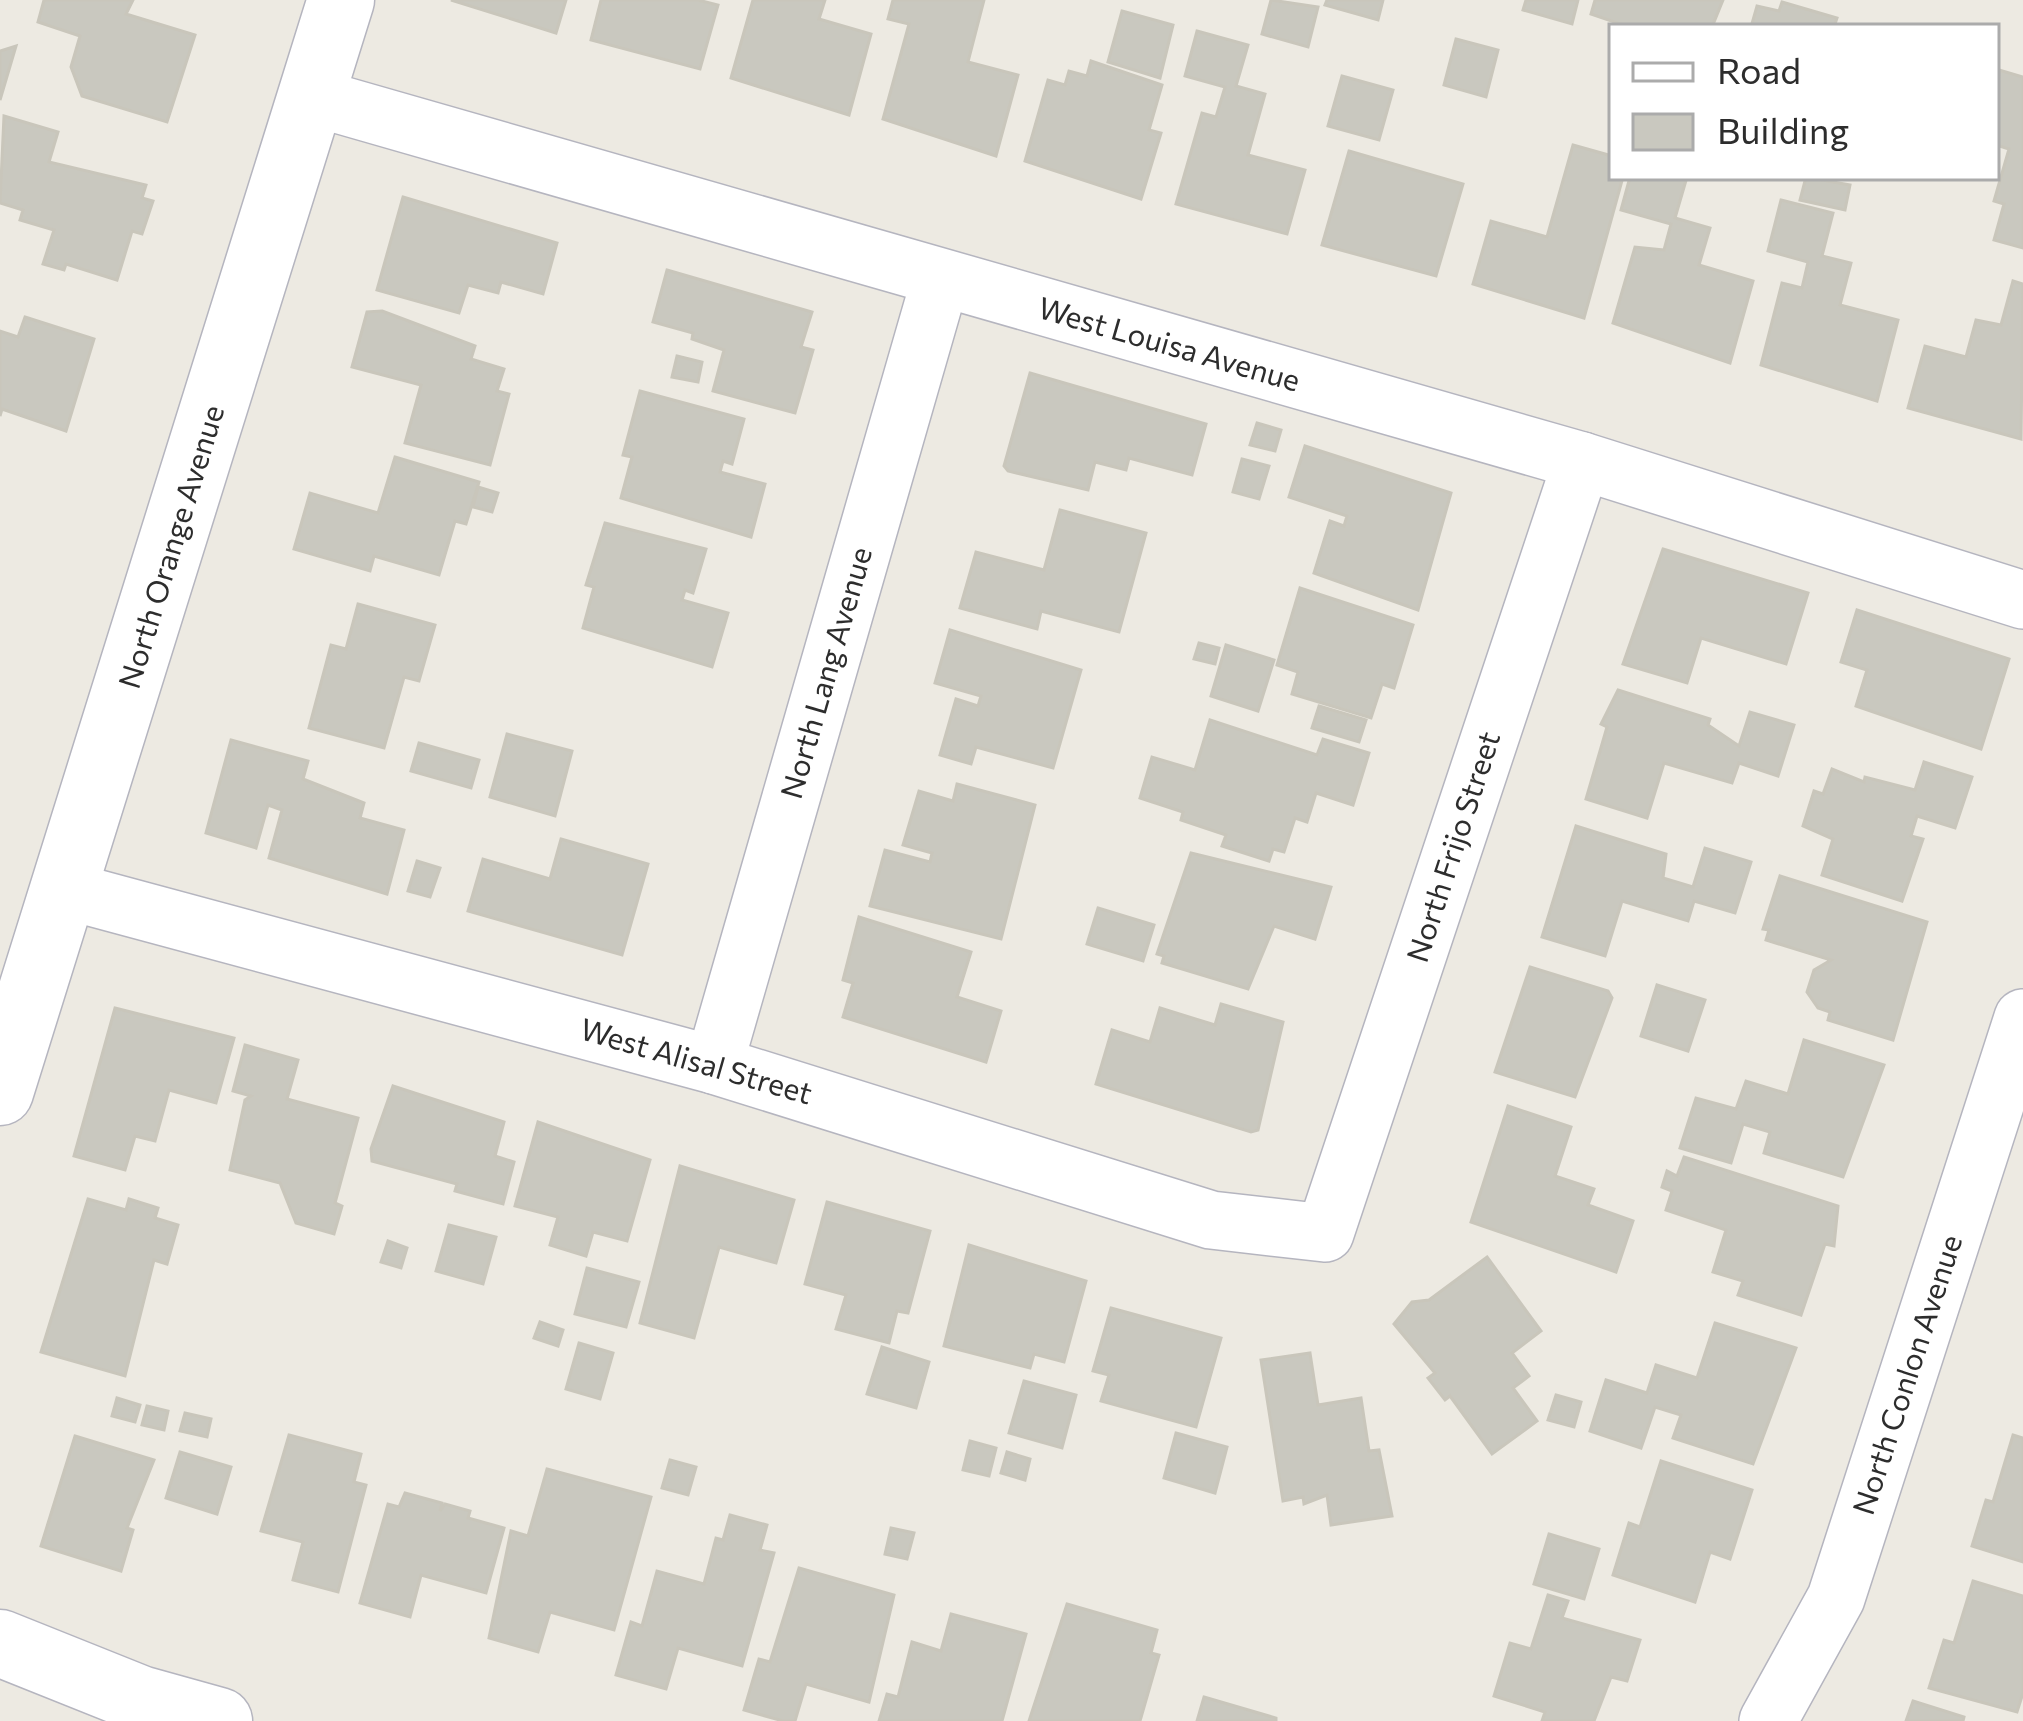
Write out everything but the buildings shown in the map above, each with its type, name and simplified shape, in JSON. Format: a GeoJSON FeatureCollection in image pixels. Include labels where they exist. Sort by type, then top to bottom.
{"type":"FeatureCollection","features":[{"type":"Feature","properties":{"kind":"street","name":"North Orange Avenue"},"geometry":{"type":"LineString","coordinates":[[0,1092],[341,0]]}},
{"type":"Feature","properties":{"kind":"street","name":"West Louisa Avenue"},"geometry":{"type":"LineString","coordinates":[[313,97],[1582,461],[2023,600]]}},
{"type":"Feature","properties":{"kind":"street","name":"North Lang Avenue"},"geometry":{"type":"LineString","coordinates":[[714,1065],[940,280]]}},
{"type":"Feature","properties":{"kind":"street","name":"North Frijo Street"},"geometry":{"type":"LineString","coordinates":[[1325,1233],[1582,461]]}},
{"type":"Feature","properties":{"kind":"street","name":"West Alisal Street"},"geometry":{"type":"LineString","coordinates":[[65,890],[714,1065],[1211,1220],[1325,1233]]}},
{"type":"Feature","properties":{"kind":"street","name":"North Conlon Avenue"},"geometry":{"type":"LineString","coordinates":[[1768,1721],[1836,1598],[2023,1018]]}},
{"type":"Feature","properties":{"kind":"street"},"geometry":{"type":"LineString","coordinates":[[0,1643],[140,1699],[219,1721]]}}]}
